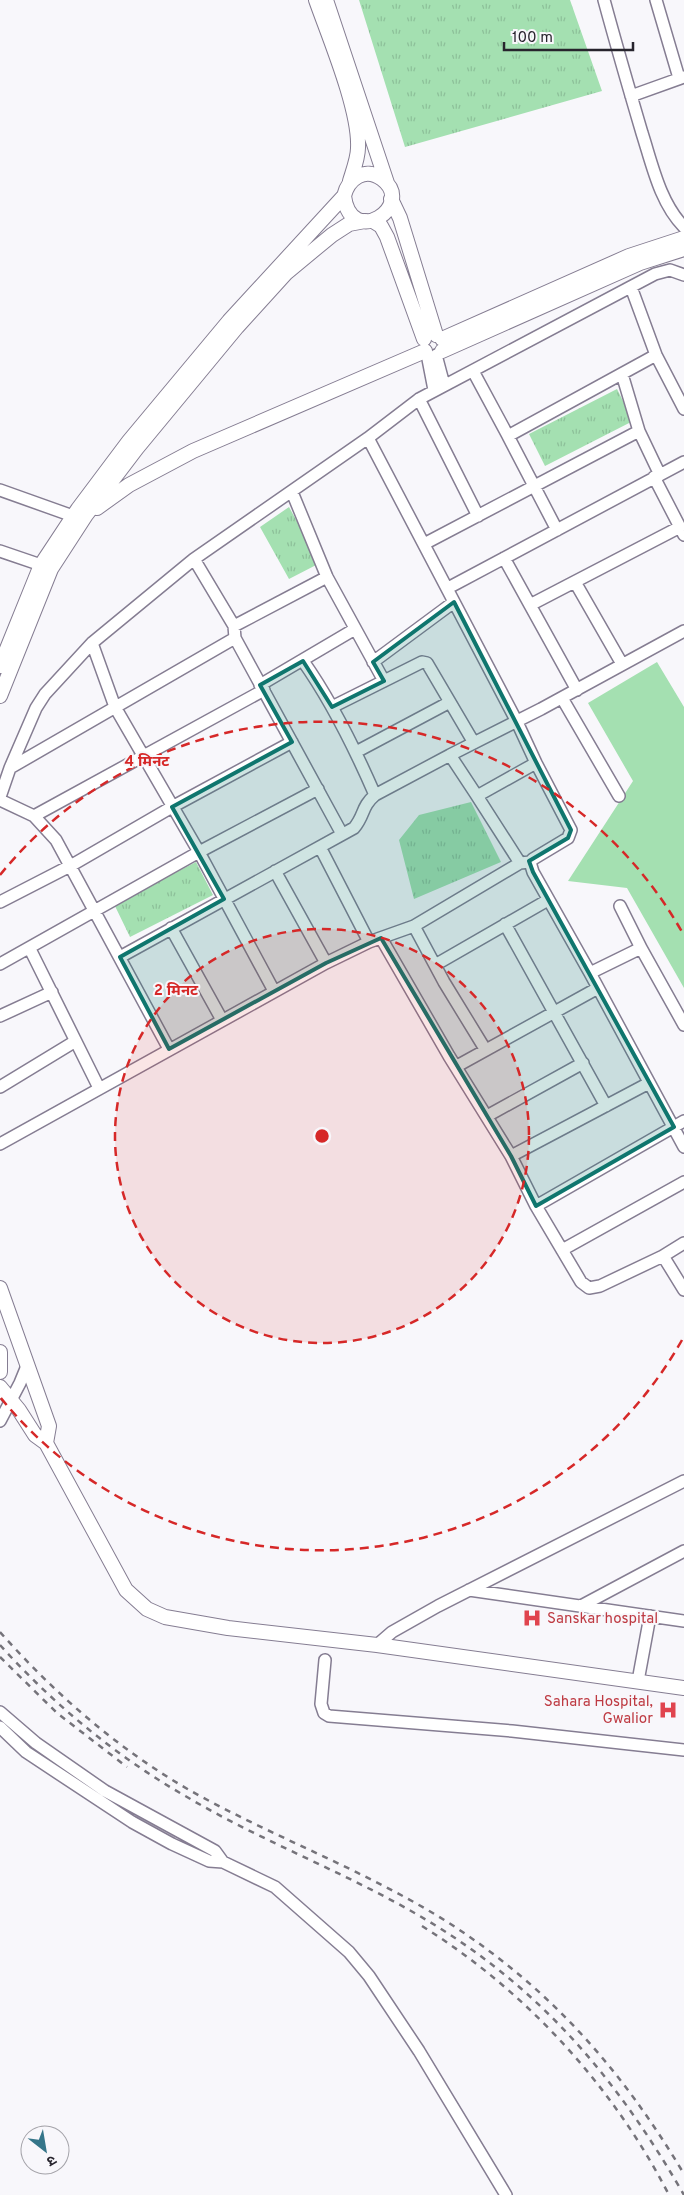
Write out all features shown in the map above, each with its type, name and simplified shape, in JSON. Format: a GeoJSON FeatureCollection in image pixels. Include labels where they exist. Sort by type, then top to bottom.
{"type":"FeatureCollection","features":[{"type":"Feature","properties":{"kind":"main road"},"geometry":{"type":"LineString","coordinates":[[0,696],[51,569],[80,516],[129,442],[229,321],[344,196],[350,181],[358,148],[356,127],[350,98],[316,0]]}},
{"type":"Feature","properties":{"kind":"main road"},"geometry":{"type":"LineString","coordinates":[[326,0],[391,199],[400,218],[433,346]]}},
{"type":"Feature","properties":{"kind":"main road"},"geometry":{"type":"LineString","coordinates":[[350,181],[357,176],[373,174],[387,183]]}},
{"type":"Feature","properties":{"kind":"main road"},"geometry":{"type":"LineString","coordinates":[[344,196],[345,205],[349,213],[356,219],[369,221],[381,226],[433,346]]}},
{"type":"Feature","properties":{"kind":"main road"},"geometry":{"type":"LineString","coordinates":[[0,666],[41,565],[237,327],[286,273],[349,224],[369,221],[386,213],[391,199]]}},
{"type":"Feature","properties":{"kind":"main road"},"geometry":{"type":"LineString","coordinates":[[80,516],[129,485],[193,451],[433,346],[629,256],[684,238]]}},
{"type":"Feature","properties":{"kind":"main road"},"geometry":{"type":"LineString","coordinates":[[433,346],[640,263],[684,249]]}},
{"type":"Feature","properties":{"kind":"main road"},"geometry":{"type":"LineString","coordinates":[[0,1288],[26,1366],[49,1426],[46,1443]]}},
{"type":"Feature","properties":{"kind":"main road"},"geometry":{"type":"LineString","coordinates":[[0,1352],[0,1372]]}},
{"type":"Feature","properties":{"kind":"main road"},"geometry":{"type":"LineString","coordinates":[[0,1387],[34,1435],[46,1443],[126,1590],[147,1609],[165,1617],[228,1628],[377,1645],[684,1688]]}},
{"type":"Feature","properties":{"kind":"street"},"geometry":{"type":"LineString","coordinates":[[604,0],[659,185],[671,211],[684,227]]}},
{"type":"Feature","properties":{"kind":"street"},"geometry":{"type":"LineString","coordinates":[[631,96],[682,78],[656,0]]}},
{"type":"Feature","properties":{"kind":"street"},"geometry":{"type":"LineString","coordinates":[[169,1049],[72,865],[56,840],[34,816],[0,798],[10,768],[40,700],[92,643],[194,559],[368,438],[419,399],[656,274],[670,270],[684,276]]}},
{"type":"Feature","properties":{"kind":"street"},"geometry":{"type":"LineString","coordinates":[[630,287],[656,356],[684,409]]}},
{"type":"Feature","properties":{"kind":"street"},"geometry":{"type":"LineString","coordinates":[[433,346],[439,388]]}},
{"type":"Feature","properties":{"kind":"street"},"geometry":{"type":"LineString","coordinates":[[508,436],[656,356]]}},
{"type":"Feature","properties":{"kind":"street"},"geometry":{"type":"LineString","coordinates":[[474,371],[557,530]]}},
{"type":"Feature","properties":{"kind":"street"},"geometry":{"type":"LineString","coordinates":[[530,606],[575,582],[682,531],[639,431],[622,374]]}},
{"type":"Feature","properties":{"kind":"street"},"geometry":{"type":"LineString","coordinates":[[419,399],[478,516]]}},
{"type":"Feature","properties":{"kind":"street"},"geometry":{"type":"LineString","coordinates":[[424,544],[639,431]]}},
{"type":"Feature","properties":{"kind":"street"},"geometry":{"type":"LineString","coordinates":[[0,1144],[274,991],[369,942],[414,926],[568,838],[571,830],[536,763],[518,722],[368,438]]}},
{"type":"Feature","properties":{"kind":"street"},"geometry":{"type":"LineString","coordinates":[[448,588],[684,462]]}},
{"type":"Feature","properties":{"kind":"street"},"geometry":{"type":"LineString","coordinates":[[0,490],[80,516]]}},
{"type":"Feature","properties":{"kind":"street"},"geometry":{"type":"LineString","coordinates":[[292,492],[326,577],[384,681]]}},
{"type":"Feature","properties":{"kind":"street"},"geometry":{"type":"LineString","coordinates":[[0,551],[41,565]]}},
{"type":"Feature","properties":{"kind":"street"},"geometry":{"type":"LineString","coordinates":[[504,558],[577,690]]}},
{"type":"Feature","properties":{"kind":"street"},"geometry":{"type":"LineString","coordinates":[[194,559],[235,632],[262,687],[342,834]]}},
{"type":"Feature","properties":{"kind":"street"},"geometry":{"type":"LineString","coordinates":[[10,768],[326,577]]}},
{"type":"Feature","properties":{"kind":"street"},"geometry":{"type":"LineString","coordinates":[[575,582],[622,664]]}},
{"type":"Feature","properties":{"kind":"street"},"geometry":{"type":"LineString","coordinates":[[373,662],[454,602]]}},
{"type":"Feature","properties":{"kind":"street"},"geometry":{"type":"LineString","coordinates":[[34,816],[144,756],[262,687],[355,629]]}},
{"type":"Feature","properties":{"kind":"street"},"geometry":{"type":"LineString","coordinates":[[120,957],[354,828],[360,821],[365,803],[375,795],[474,742],[518,722],[684,631]]}},
{"type":"Feature","properties":{"kind":"street"},"geometry":{"type":"LineString","coordinates":[[92,643],[115,706],[199,852],[274,991]]}},
{"type":"Feature","properties":{"kind":"street"},"geometry":{"type":"LineString","coordinates":[[303,661],[332,707],[356,752],[375,795]]}},
{"type":"Feature","properties":{"kind":"street"},"geometry":{"type":"LineString","coordinates":[[332,707],[422,662],[427,663],[474,742]]}},
{"type":"Feature","properties":{"kind":"street"},"geometry":{"type":"LineString","coordinates":[[562,698],[619,796]]}},
{"type":"Feature","properties":{"kind":"street"},"geometry":{"type":"LineString","coordinates":[[356,752],[450,702]]}},
{"type":"Feature","properties":{"kind":"street"},"geometry":{"type":"LineString","coordinates":[[0,902],[72,865],[172,807],[292,742]]}},
{"type":"Feature","properties":{"kind":"street"},"geometry":{"type":"LineString","coordinates":[[450,756],[533,872],[649,1083],[679,1124],[684,1147]]}},
{"type":"Feature","properties":{"kind":"street"},"geometry":{"type":"LineString","coordinates":[[477,796],[536,763]]}},
{"type":"Feature","properties":{"kind":"street"},"geometry":{"type":"LineString","coordinates":[[0,964],[96,912],[199,852],[318,789]]}},
{"type":"Feature","properties":{"kind":"street"},"geometry":{"type":"LineString","coordinates":[[320,847],[369,942]]}},
{"type":"Feature","properties":{"kind":"street"},"geometry":{"type":"LineString","coordinates":[[275,871],[326,963]]}},
{"type":"Feature","properties":{"kind":"street"},"geometry":{"type":"LineString","coordinates":[[435,965],[548,900]]}},
{"type":"Feature","properties":{"kind":"street"},"geometry":{"type":"LineString","coordinates":[[620,906],[684,1025]]}},
{"type":"Feature","properties":{"kind":"street"},"geometry":{"type":"LineString","coordinates":[[505,924],[606,1106]]}},
{"type":"Feature","properties":{"kind":"street"},"geometry":{"type":"LineString","coordinates":[[414,926],[485,1049]]}},
{"type":"Feature","properties":{"kind":"street"},"geometry":{"type":"LineString","coordinates":[[171,928],[222,1020]]}},
{"type":"Feature","properties":{"kind":"street"},"geometry":{"type":"LineString","coordinates":[[381,938],[449,1056],[488,1116],[536,1206],[581,1282],[589,1288],[600,1286],[663,1256],[684,1243]]}},
{"type":"Feature","properties":{"kind":"street"},"geometry":{"type":"LineString","coordinates":[[590,973],[641,948]]}},
{"type":"Feature","properties":{"kind":"street"},"geometry":{"type":"LineString","coordinates":[[30,949],[74,1042],[99,1088]]}},
{"type":"Feature","properties":{"kind":"street"},"geometry":{"type":"LineString","coordinates":[[457,1066],[598,988]]}},
{"type":"Feature","properties":{"kind":"street"},"geometry":{"type":"LineString","coordinates":[[0,1016],[52,992]]}},
{"type":"Feature","properties":{"kind":"street"},"geometry":{"type":"LineString","coordinates":[[0,1087],[74,1042]]}},
{"type":"Feature","properties":{"kind":"street"},"geometry":{"type":"LineString","coordinates":[[488,1116],[584,1064]]}},
{"type":"Feature","properties":{"kind":"street"},"geometry":{"type":"LineString","coordinates":[[511,1156],[649,1083]]}},
{"type":"Feature","properties":{"kind":"street"},"geometry":{"type":"LineString","coordinates":[[536,1206],[679,1124]]}},
{"type":"Feature","properties":{"kind":"street"},"geometry":{"type":"LineString","coordinates":[[562,1250],[684,1182]]}},
{"type":"Feature","properties":{"kind":"street"},"geometry":{"type":"LineString","coordinates":[[663,1256],[684,1290]]}},
{"type":"Feature","properties":{"kind":"street"},"geometry":{"type":"LineString","coordinates":[[0,1421],[26,1366]]}},
{"type":"Feature","properties":{"kind":"street"},"geometry":{"type":"LineString","coordinates":[[377,1645],[392,1632],[469,1590],[684,1481]]}},
{"type":"Feature","properties":{"kind":"street"},"geometry":{"type":"LineString","coordinates":[[580,1606],[684,1551]]}},
{"type":"Feature","properties":{"kind":"street"},"geometry":{"type":"LineString","coordinates":[[469,1590],[684,1621]]}},
{"type":"Feature","properties":{"kind":"street"},"geometry":{"type":"LineString","coordinates":[[638,1681],[650,1616]]}},
{"type":"Feature","properties":{"kind":"street"},"geometry":{"type":"LineString","coordinates":[[325,1660],[322,1704],[324,1713],[329,1716],[512,1731],[684,1750]]}},
{"type":"Feature","properties":{"kind":"street"},"geometry":{"type":"LineString","coordinates":[[0,1712],[36,1743],[78,1774],[136,1809],[215,1851],[223,1862]]}},
{"type":"Feature","properties":{"kind":"street"},"geometry":{"type":"LineString","coordinates":[[0,1727],[26,1752],[132,1822],[208,1861],[223,1862],[275,1887],[349,1952],[369,1976],[419,2051],[506,2195]]}},
{"type":"Feature","properties":{"kind":"highlighted area"},"geometry":{"type":"Polygon","coordinates":[[[454,602],[571,830],[568,838],[529,861],[533,872],[674,1127],[536,1206],[511,1156],[381,938],[326,963],[169,1049],[120,957],[224,899],[172,807],[292,742],[260,685],[303,661],[332,707],[384,681],[373,662],[454,602]]]}},
{"type":"Feature","properties":{"kind":"green space"},"geometry":{"type":"Polygon","coordinates":[[[359,0],[570,0],[602,91],[405,147],[359,0]]]}},
{"type":"Feature","properties":{"kind":"green space"},"geometry":{"type":"Polygon","coordinates":[[[617,389],[633,421],[545,466],[529,434],[617,389]]]}},
{"type":"Feature","properties":{"kind":"green space"},"geometry":{"type":"Polygon","coordinates":[[[289,507],[320,563],[289,579],[260,527],[289,507]]]}},
{"type":"Feature","properties":{"kind":"green space"},"geometry":{"type":"Polygon","coordinates":[[[657,662],[684,707],[684,988],[627,888],[568,881],[633,781],[588,703],[657,662]]]}},
{"type":"Feature","properties":{"kind":"green space"},"geometry":{"type":"Polygon","coordinates":[[[471,802],[501,862],[414,899],[399,840],[419,815],[471,802]]]}},
{"type":"Feature","properties":{"kind":"green space"},"geometry":{"type":"Polygon","coordinates":[[[196,862],[213,895],[130,937],[114,904],[196,862]]]}},
{"type":"Feature","properties":{"kind":"railway"},"geometry":{"type":"LineString","coordinates":[[0,1632],[66,1699],[113,1739],[164,1775],[223,1808],[418,1904],[486,1948],[520,1975],[582,2034],[635,2100],[684,2174]]}},
{"type":"Feature","properties":{"kind":"railway"},"geometry":{"type":"LineString","coordinates":[[0,1645],[64,1709],[136,1765],[187,1797],[249,1831],[408,1909],[478,1954],[514,1982],[578,2045],[607,2080],[660,2154],[684,2195]]}},
{"type":"Feature","properties":{"kind":"railway"},"geometry":{"type":"LineString","coordinates":[[0,1657],[57,1713],[127,1767]]}},
{"type":"Feature","properties":{"kind":"railway"},"geometry":{"type":"LineString","coordinates":[[422,1926],[497,1980],[564,2044],[594,2079],[621,2116],[647,2155],[669,2195]]}},
{"type":"Feature","properties":{"kind":"place","name":"Sanskar hospital"},"geometry":{"type":"Point","coordinates":[532,1618]}},
{"type":"Feature","properties":{"kind":"place","name":"Sahara Hospital, Gwalior"},"geometry":{"type":"Point","coordinates":[668,1710]}}]}
